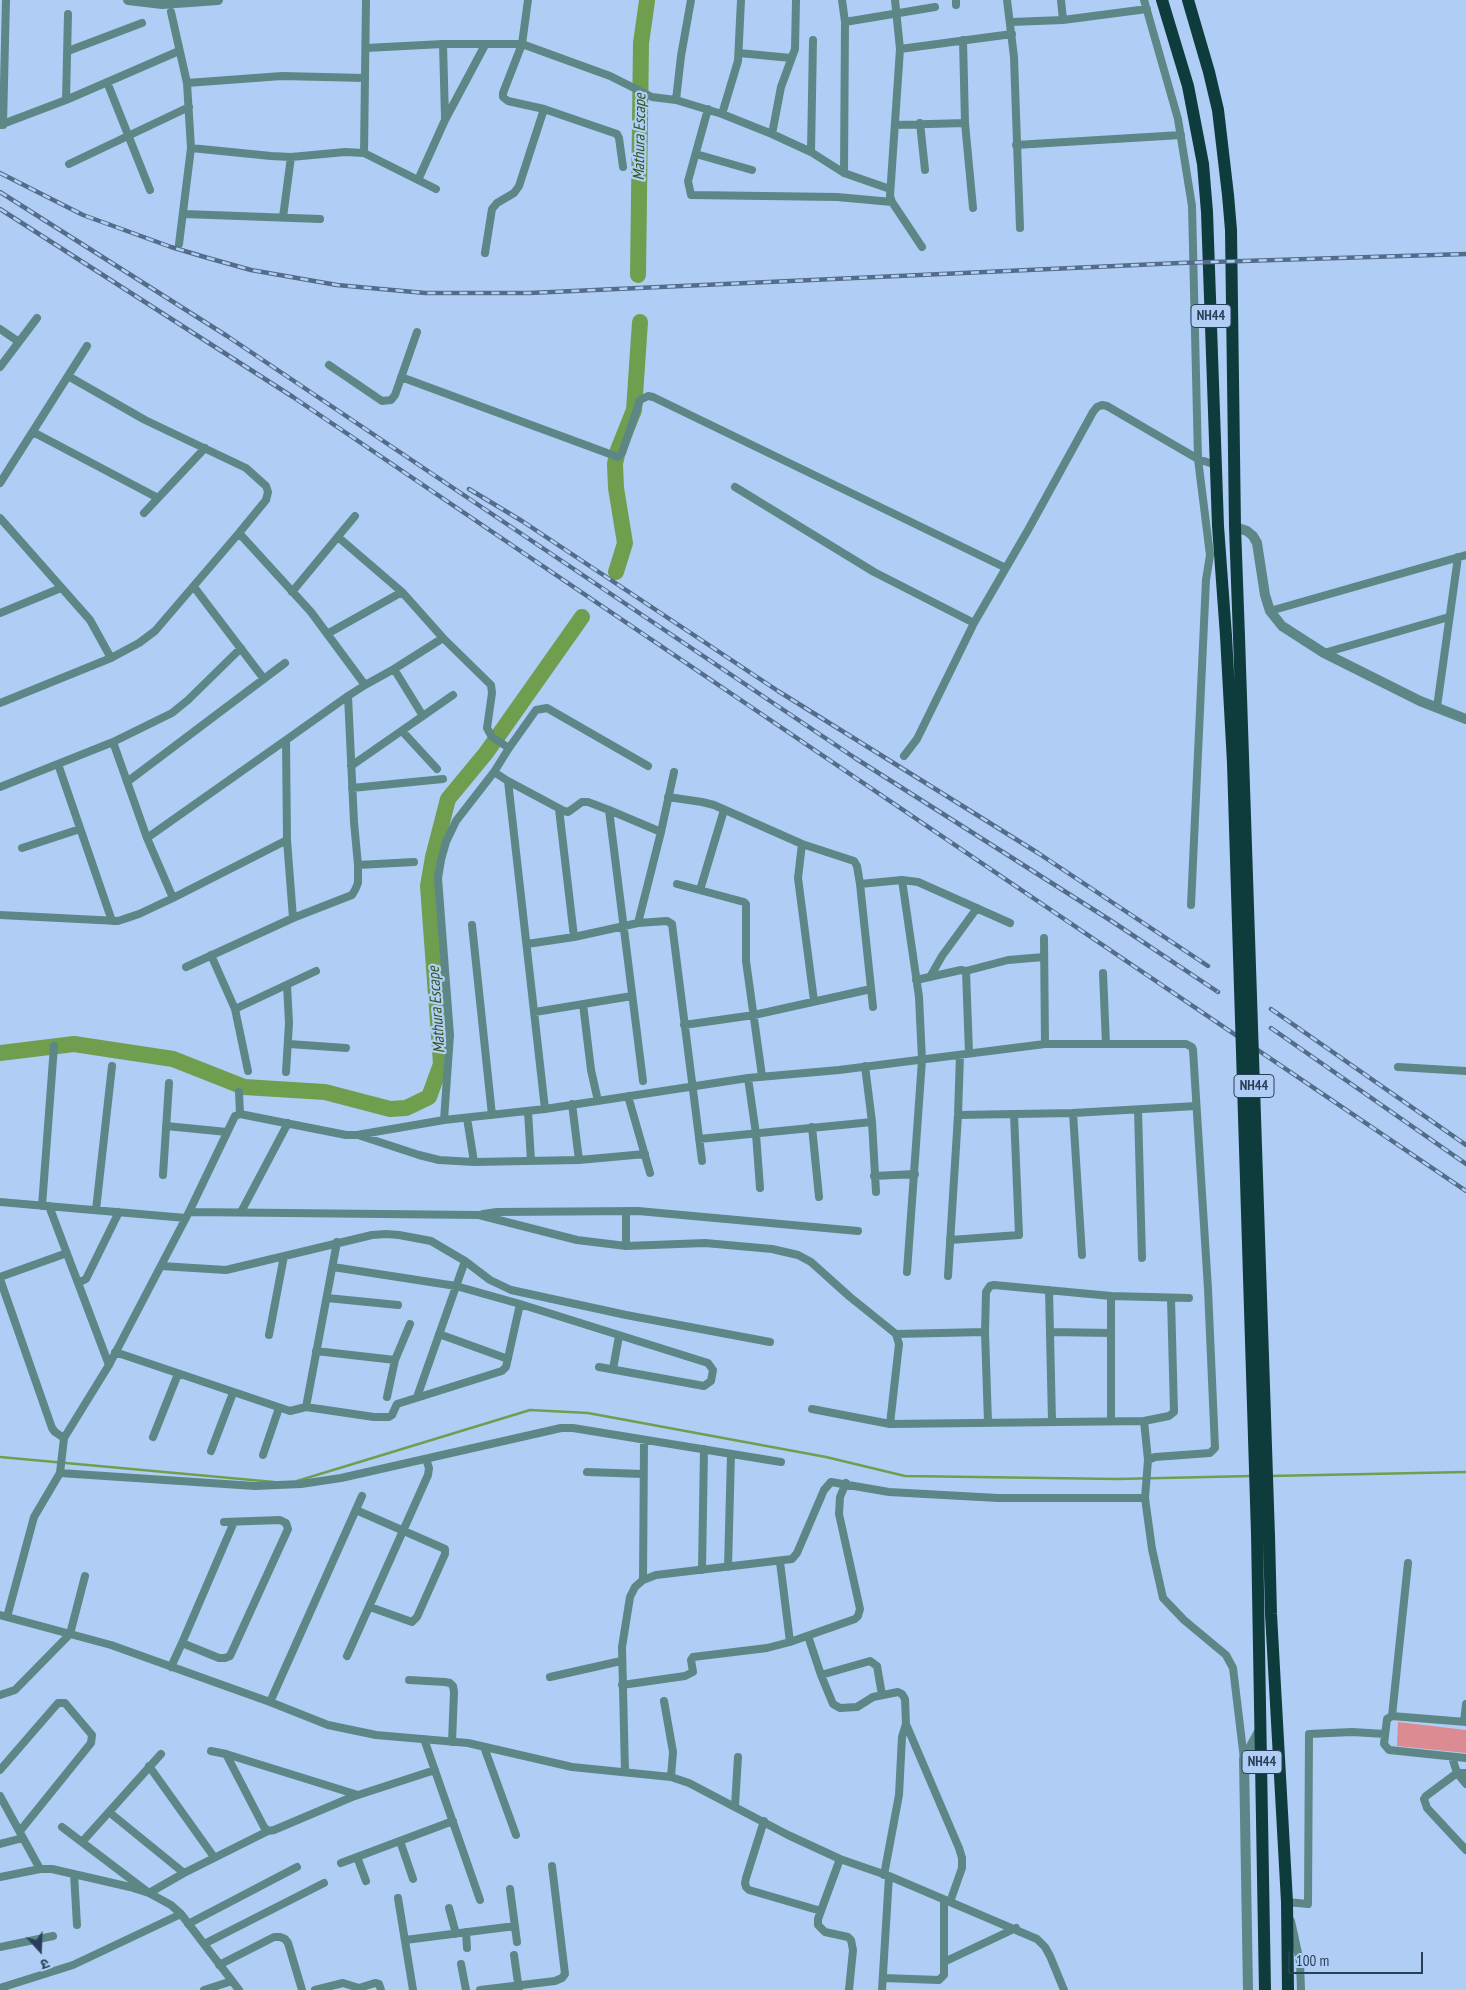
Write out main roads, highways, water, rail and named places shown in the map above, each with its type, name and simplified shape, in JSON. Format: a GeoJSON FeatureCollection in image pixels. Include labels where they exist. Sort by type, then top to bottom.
{"type":"FeatureCollection","features":[{"type":"Feature","properties":{"kind":"highway","name":"NH44"},"geometry":{"type":"LineString","coordinates":[[1162,0],[1188,86],[1203,164],[1207,212],[1216,464],[1232,636],[1263,1535],[1261,1728],[1265,1990]]}},
{"type":"Feature","properties":{"kind":"highway","name":"NH44"},"geometry":{"type":"LineString","coordinates":[[1188,0],[1210,72],[1218,110],[1228,195],[1235,527],[1232,636]]}},
{"type":"Feature","properties":{"kind":"highway","name":"NH44"},"geometry":{"type":"LineString","coordinates":[[1263,1535],[1271,1614],[1287,1902],[1288,1990]]}},
{"type":"Feature","properties":{"kind":"waterway","name":"Mathura Escape"},"geometry":{"type":"LineString","coordinates":[[638,275],[641,43],[647,1]]}},
{"type":"Feature","properties":{"kind":"waterway","name":"Mathura Escape"},"geometry":{"type":"LineString","coordinates":[[616,572],[625,543],[616,488],[615,464],[618,450],[634,410],[640,322]]}},
{"type":"Feature","properties":{"kind":"waterway","name":"Mathura Escape"},"geometry":{"type":"LineString","coordinates":[[0,1053],[74,1044],[173,1059],[244,1087],[325,1092],[390,1109],[406,1108],[429,1097],[441,1064],[428,886],[433,857],[448,799],[486,753],[582,617]]}},
{"type":"Feature","properties":{"kind":"waterway"},"geometry":{"type":"LineString","coordinates":[[297,1481],[530,1410],[588,1413],[826,1457],[905,1476],[1117,1479],[1252,1476]]}},
{"type":"Feature","properties":{"kind":"waterway"},"geometry":{"type":"LineString","coordinates":[[0,1457],[274,1482]]}},
{"type":"Feature","properties":{"kind":"waterway"},"geometry":{"type":"LineString","coordinates":[[1270,1476],[1466,1472]]}},
{"type":"Feature","properties":{"kind":"railway"},"geometry":{"type":"LineString","coordinates":[[0,173],[83,215],[171,247],[208,258],[251,270],[337,285],[425,293],[530,293],[1180,263],[1466,254]]}},
{"type":"Feature","properties":{"kind":"railway"},"geometry":{"type":"LineString","coordinates":[[0,192],[227,336],[855,758],[1113,922],[1218,992]]}},
{"type":"Feature","properties":{"kind":"railway"},"geometry":{"type":"LineString","coordinates":[[0,209],[293,397],[1466,1191]]}},
{"type":"Feature","properties":{"kind":"railway"},"geometry":{"type":"LineString","coordinates":[[469,489],[522,521],[778,691],[1038,853],[1208,966]]}},
{"type":"Feature","properties":{"kind":"railway"},"geometry":{"type":"LineString","coordinates":[[1271,1009],[1466,1145]]}},
{"type":"Feature","properties":{"kind":"railway"},"geometry":{"type":"LineString","coordinates":[[1271,1028],[1466,1164]]}}]}
